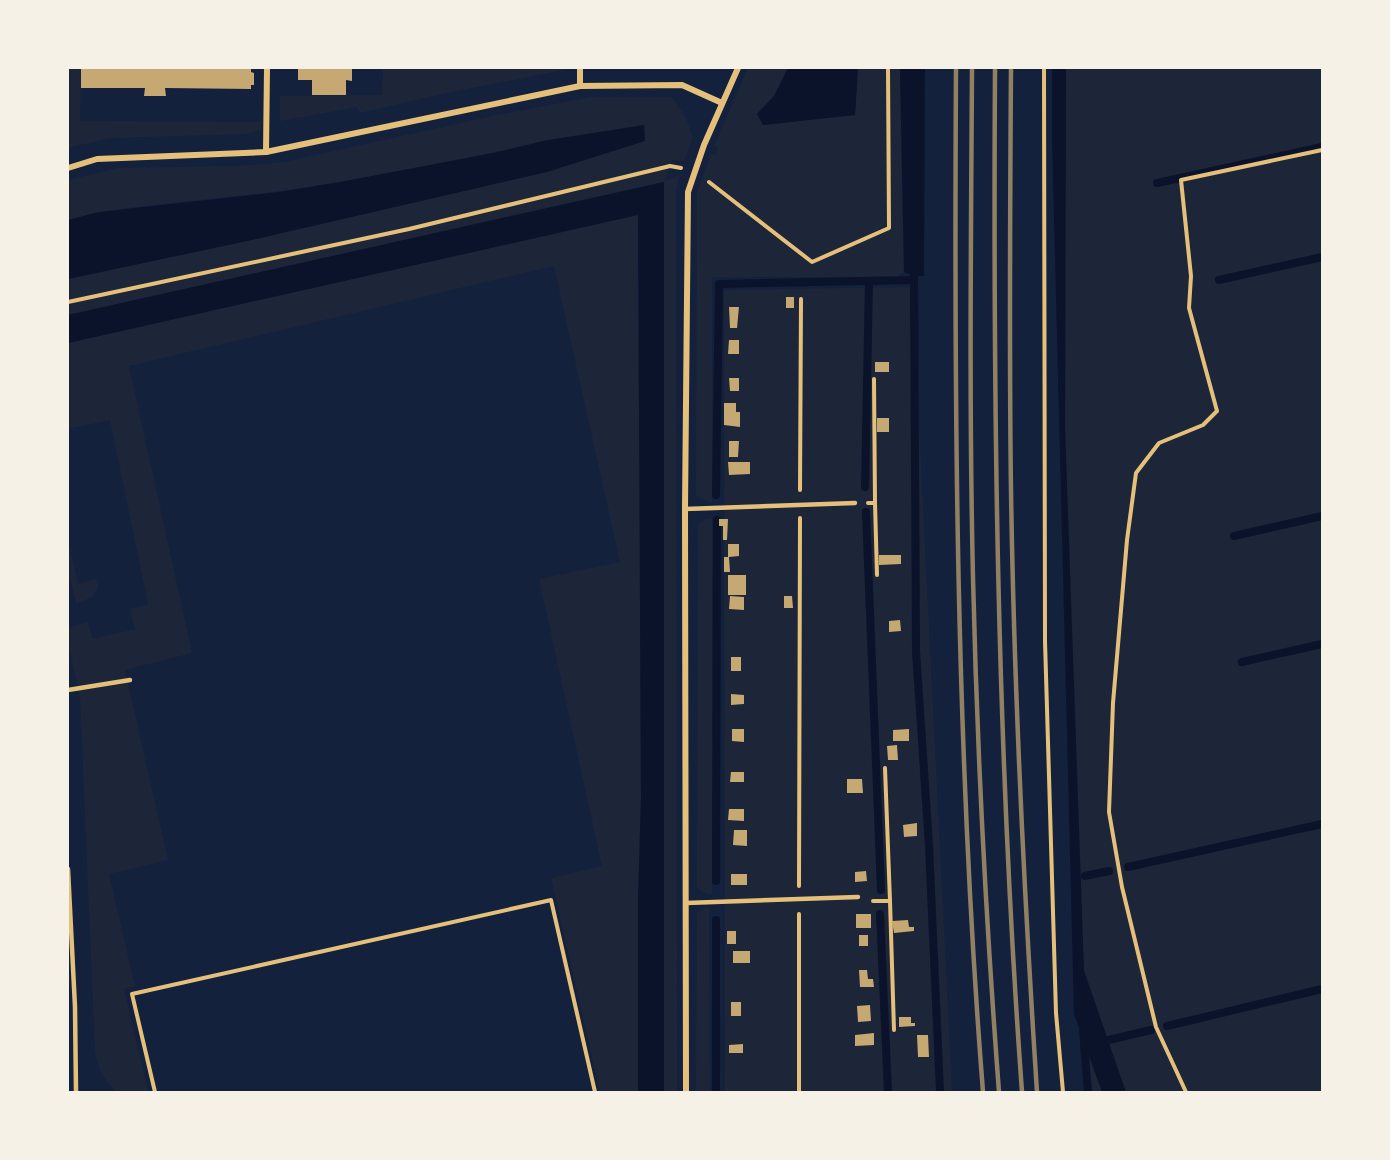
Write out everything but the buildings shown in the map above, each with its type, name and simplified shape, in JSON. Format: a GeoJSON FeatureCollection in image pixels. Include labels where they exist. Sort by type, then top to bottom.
{"type":"FeatureCollection","features":[{"type":"Feature","properties":{"kind":"street"},"geometry":{"type":"LineString","coordinates":[[266,152],[267,68]]}},
{"type":"Feature","properties":{"kind":"street"},"geometry":{"type":"LineString","coordinates":[[580,68],[580,86]]}},
{"type":"Feature","properties":{"kind":"street"},"geometry":{"type":"LineString","coordinates":[[686,1092],[685,509],[688,192],[693,170],[738,68]]}},
{"type":"Feature","properties":{"kind":"street"},"geometry":{"type":"LineString","coordinates":[[68,168],[97,159],[266,152],[580,86],[682,85],[722,103]]}},
{"type":"Feature","properties":{"kind":"lane"},"geometry":{"type":"LineString","coordinates":[[685,509],[855,503]]}},
{"type":"Feature","properties":{"kind":"lane"},"geometry":{"type":"LineString","coordinates":[[68,690],[130,681]]}},
{"type":"Feature","properties":{"kind":"lane"},"geometry":{"type":"LineString","coordinates":[[68,869],[75,1007],[76,1092]]}},
{"type":"Feature","properties":{"kind":"lane"},"geometry":{"type":"LineString","coordinates":[[686,903],[858,897]]}},
{"type":"Feature","properties":{"kind":"path"},"geometry":{"type":"LineString","coordinates":[[68,302],[409,229],[670,166],[693,170],[812,262],[889,228],[888,68]]}},
{"type":"Feature","properties":{"kind":"path"},"geometry":{"type":"LineString","coordinates":[[1044,68],[1045,641],[1056,1013],[1063,1092]]}},
{"type":"Feature","properties":{"kind":"path"},"geometry":{"type":"LineString","coordinates":[[1186,1092],[1156,1027],[1122,887],[1109,812],[1112,714],[1127,540],[1136,473],[1160,443],[1203,425],[1217,411],[1189,308],[1191,276],[1181,180],[1323,150]]}},
{"type":"Feature","properties":{"kind":"path"},"geometry":{"type":"LineString","coordinates":[[799,1092],[801,299]]}},
{"type":"Feature","properties":{"kind":"path"},"geometry":{"type":"LineString","coordinates":[[874,379],[877,574]]}},
{"type":"Feature","properties":{"kind":"path"},"geometry":{"type":"LineString","coordinates":[[855,503],[875,503]]}},
{"type":"Feature","properties":{"kind":"path"},"geometry":{"type":"LineString","coordinates":[[885,768],[894,1030]]}},
{"type":"Feature","properties":{"kind":"path"},"geometry":{"type":"LineString","coordinates":[[858,897],[864,901],[890,901]]}},
{"type":"Feature","properties":{"kind":"path"},"geometry":{"type":"LineString","coordinates":[[155,1092],[132,994],[550,900],[595,1092]]}},
{"type":"Feature","properties":{"kind":"shaded area"},"geometry":{"type":"Polygon","coordinates":[[[68,68],[81,68],[80,121],[262,122],[261,130],[247,134],[110,138],[68,148],[68,68]]]}},
{"type":"Feature","properties":{"kind":"shaded area"},"geometry":{"type":"Polygon","coordinates":[[[383,68],[573,68],[360,113],[357,107],[280,121],[280,96],[382,95],[383,68]]]}},
{"type":"Feature","properties":{"kind":"shaded area"},"geometry":{"type":"Polygon","coordinates":[[[748,68],[788,68],[774,96],[757,114],[764,125],[855,115],[858,68],[900,68],[904,272],[897,277],[712,277],[712,503],[696,496],[697,192],[711,154],[716,155],[718,148],[714,146],[748,68]]]}},
{"type":"Feature","properties":{"kind":"shaded area"},"geometry":{"type":"Polygon","coordinates":[[[788,68],[858,68],[855,115],[763,125],[757,114],[774,96],[788,68]]]}},
{"type":"Feature","properties":{"kind":"shaded area"},"geometry":{"type":"Polygon","coordinates":[[[900,68],[925,68],[924,276],[914,276],[904,272],[900,68]]]}},
{"type":"Feature","properties":{"kind":"shaded area"},"geometry":{"type":"Polygon","coordinates":[[[1052,68],[1066,68],[1065,427],[1084,971],[1126,1092],[1102,1092],[1074,1014],[1052,68]]]}},
{"type":"Feature","properties":{"kind":"shaded area"},"geometry":{"type":"Polygon","coordinates":[[[1066,68],[1322,68],[1322,1092],[1092,1092],[1087,1048],[1098,1078],[1094,998],[1084,971],[1071,712],[1065,427],[1066,68]]]}},
{"type":"Feature","properties":{"kind":"shaded area"},"geometry":{"type":"Polygon","coordinates":[[[591,97],[672,97],[686,118],[693,137],[684,161],[672,160],[664,181],[680,175],[676,190],[677,1092],[664,1092],[664,182],[68,315],[68,279],[247,241],[499,182],[548,140],[346,181],[120,209],[68,220],[68,180],[118,168],[239,166],[284,162],[492,116],[591,97]]]}},
{"type":"Feature","properties":{"kind":"shaded area"},"geometry":{"type":"Polygon","coordinates":[[[644,125],[645,141],[547,172],[247,241],[68,279],[68,220],[99,212],[279,192],[340,182],[493,153],[548,140],[644,125]]]}},
{"type":"Feature","properties":{"kind":"shaded area"},"geometry":{"type":"Polygon","coordinates":[[[664,182],[664,1092],[638,1092],[638,899],[641,798],[638,215],[68,343],[68,315],[664,182]]]}},
{"type":"Feature","properties":{"kind":"shaded area"},"geometry":{"type":"Polygon","coordinates":[[[638,214],[641,798],[638,899],[638,1092],[600,1092],[551,878],[602,866],[539,579],[620,562],[554,266],[129,366],[192,653],[125,670],[168,860],[109,874],[135,986],[124,989],[148,1092],[116,1092],[102,1073],[95,1050],[80,697],[68,642],[68,628],[87,622],[93,639],[135,629],[130,609],[148,604],[110,420],[68,429],[68,343],[638,214]]]}},
{"type":"Feature","properties":{"kind":"shaded area"},"geometry":{"type":"Polygon","coordinates":[[[912,287],[952,1092],[725,1092],[724,290],[912,287]]]}},
{"type":"Feature","properties":{"kind":"shaded area"},"geometry":{"type":"Polygon","coordinates":[[[712,518],[712,894],[707,894],[697,888],[698,525],[705,519],[712,518]]]}},
{"type":"Feature","properties":{"kind":"shaded area"},"geometry":{"type":"Polygon","coordinates":[[[68,540],[78,584],[96,579],[98,587],[92,597],[76,604],[68,568],[68,540]]]}},
{"type":"Feature","properties":{"kind":"shaded area"},"geometry":{"type":"Polygon","coordinates":[[[709,907],[710,1092],[696,1092],[697,913],[709,907]]]}},
{"type":"Feature","properties":{"kind":"waterway"},"geometry":{"type":"LineString","coordinates":[[1157,183],[1322,147]]}},
{"type":"Feature","properties":{"kind":"waterway"},"geometry":{"type":"LineString","coordinates":[[1219,280],[1322,257]]}},
{"type":"Feature","properties":{"kind":"waterway"},"geometry":{"type":"LineString","coordinates":[[914,276],[916,651],[929,846],[940,1092]]}},
{"type":"Feature","properties":{"kind":"waterway"},"geometry":{"type":"LineString","coordinates":[[716,495],[719,284],[914,280]]}},
{"type":"Feature","properties":{"kind":"waterway"},"geometry":{"type":"LineString","coordinates":[[865,487],[869,281]]}},
{"type":"Feature","properties":{"kind":"waterway"},"geometry":{"type":"LineString","coordinates":[[866,512],[881,890]]}},
{"type":"Feature","properties":{"kind":"waterway"},"geometry":{"type":"LineString","coordinates":[[1234,536],[1322,516]]}},
{"type":"Feature","properties":{"kind":"waterway"},"geometry":{"type":"LineString","coordinates":[[716,881],[717,520]]}},
{"type":"Feature","properties":{"kind":"waterway"},"geometry":{"type":"LineString","coordinates":[[1242,662],[1322,644]]}},
{"type":"Feature","properties":{"kind":"waterway"},"geometry":{"type":"LineString","coordinates":[[1128,867],[1322,824]]}},
{"type":"Feature","properties":{"kind":"waterway"},"geometry":{"type":"LineString","coordinates":[[1085,876],[1109,871]]}},
{"type":"Feature","properties":{"kind":"waterway"},"geometry":{"type":"LineString","coordinates":[[880,914],[888,1092]]}},
{"type":"Feature","properties":{"kind":"waterway"},"geometry":{"type":"LineString","coordinates":[[716,920],[716,1092]]}},
{"type":"Feature","properties":{"kind":"waterway"},"geometry":{"type":"LineString","coordinates":[[1167,1026],[1322,989]]}},
{"type":"Feature","properties":{"kind":"waterway"},"geometry":{"type":"LineString","coordinates":[[1100,1042],[1151,1030]]}},
{"type":"Feature","properties":{"kind":"waterway"},"geometry":{"type":"LineString","coordinates":[[1083,1031],[1088,1092]]}},
{"type":"Feature","properties":{"kind":"railway"},"geometry":{"type":"LineString","coordinates":[[956,68],[957,452],[962,708],[967,836],[983,1092]]}},
{"type":"Feature","properties":{"kind":"railway"},"geometry":{"type":"LineString","coordinates":[[972,68],[973,578],[983,835],[999,1092]]}},
{"type":"Feature","properties":{"kind":"railway"},"geometry":{"type":"LineString","coordinates":[[995,68],[998,580],[1007,836],[1022,1092]]}},
{"type":"Feature","properties":{"kind":"railway"},"geometry":{"type":"LineString","coordinates":[[1011,68],[1012,565],[1020,791],[1037,1092]]}}]}
